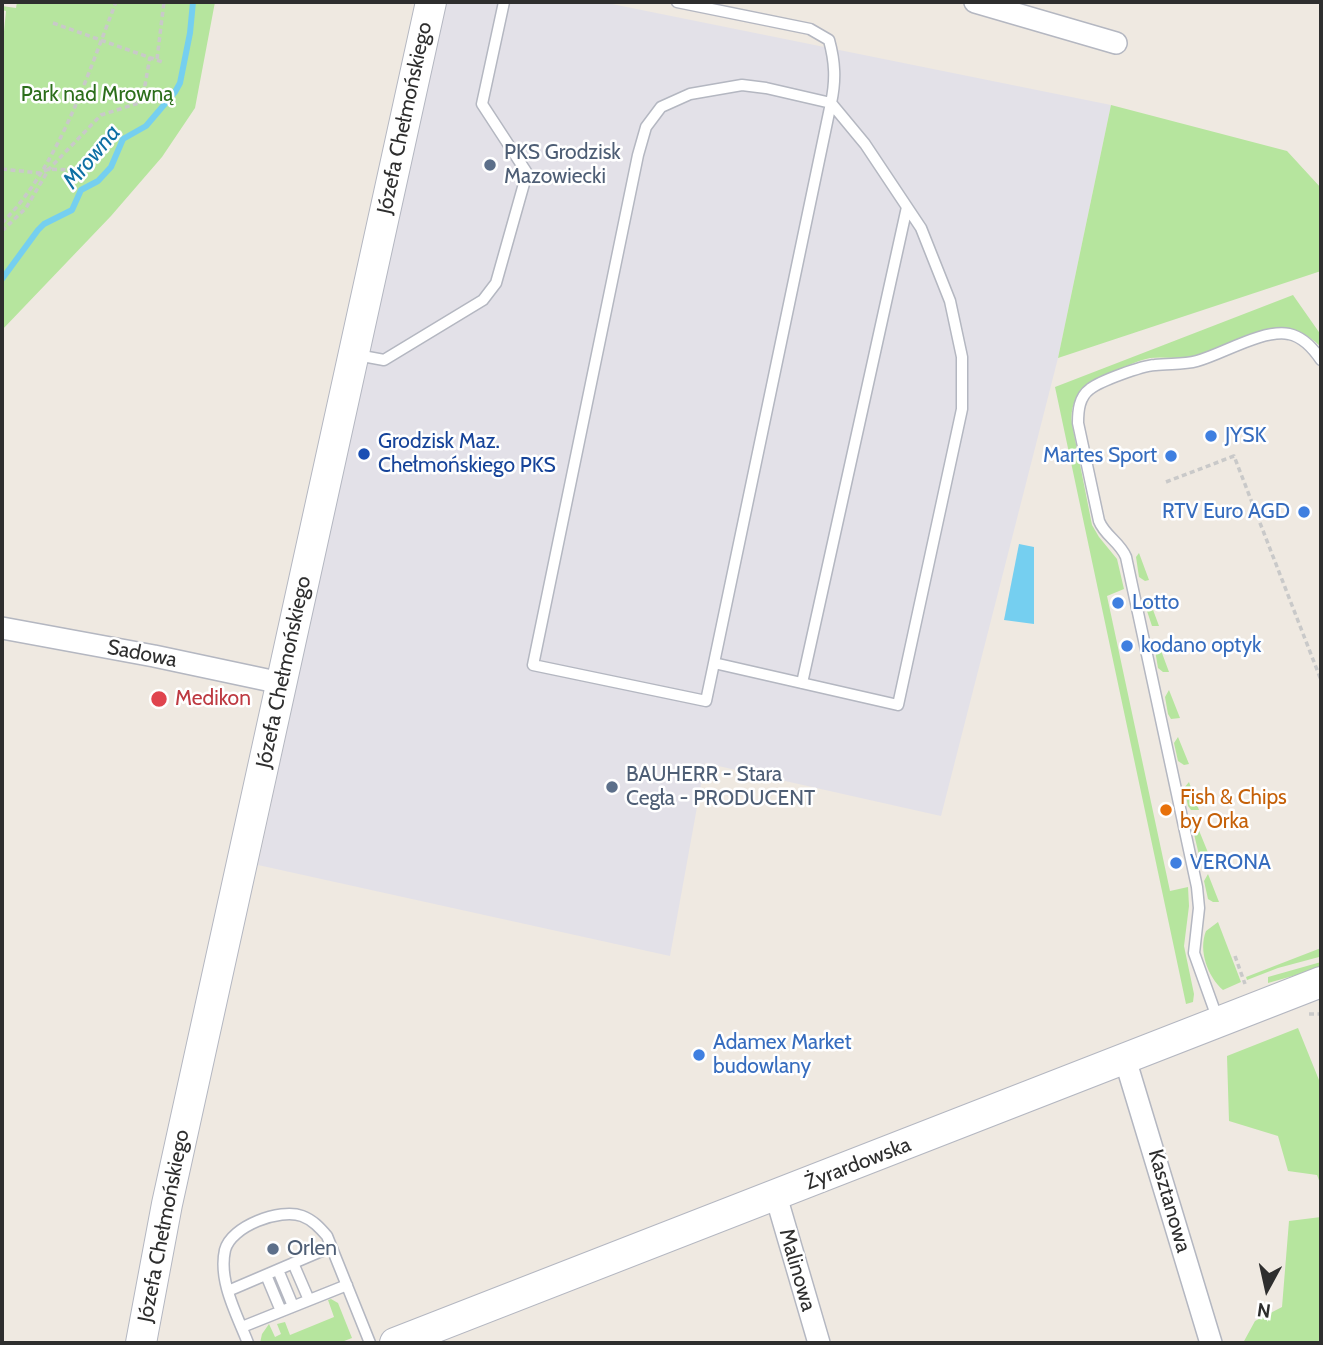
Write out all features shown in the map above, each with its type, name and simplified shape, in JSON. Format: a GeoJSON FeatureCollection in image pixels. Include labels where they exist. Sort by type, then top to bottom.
{"type":"FeatureCollection","features":[{"type":"Feature","properties":{"kind":"street","name":"Józefa Chełmońskiego"},"geometry":{"type":"LineString","coordinates":[[141,1343],[167,1204],[431,2]]}},
{"type":"Feature","properties":{"kind":"street"},"geometry":{"type":"LineString","coordinates":[[975,2],[1116,43]]}},
{"type":"Feature","properties":{"kind":"street","name":"Sadowa"},"geometry":{"type":"LineString","coordinates":[[2,628],[281,683]]}},
{"type":"Feature","properties":{"kind":"street","name":"Żyrardowska"},"geometry":{"type":"LineString","coordinates":[[395,1343],[1321,982]]}},
{"type":"Feature","properties":{"kind":"street","name":"Kasztanowa"},"geometry":{"type":"LineString","coordinates":[[1125,1059],[1212,1343]]}},
{"type":"Feature","properties":{"kind":"street","name":"Malinowa"},"geometry":{"type":"LineString","coordinates":[[776,1196],[819,1343]]}},
{"type":"Feature","properties":{"kind":"lane"},"geometry":{"type":"LineString","coordinates":[[354,355],[384,360],[483,300],[496,283],[527,173],[482,104],[504,2]]}},
{"type":"Feature","properties":{"kind":"lane"},"geometry":{"type":"LineString","coordinates":[[677,2],[810,29],[829,40],[835,63],[831,103],[706,701],[533,665],[638,155],[646,127],[662,107],[690,94],[742,85],[831,103],[865,144],[921,228],[950,302],[962,357],[962,410],[898,705],[714,663]]}},
{"type":"Feature","properties":{"kind":"lane"},"geometry":{"type":"LineString","coordinates":[[802,683],[907,207]]}},
{"type":"Feature","properties":{"kind":"lane"},"geometry":{"type":"LineString","coordinates":[[1219,1022],[1194,953],[1199,908],[1197,887],[1126,557],[1123,550],[1105,533],[1099,521],[1078,424],[1078,412],[1089,390],[1127,373],[1157,364],[1199,361],[1270,334],[1287,333],[1296,336],[1314,349],[1321,359]]}},
{"type":"Feature","properties":{"kind":"lane"},"geometry":{"type":"LineString","coordinates":[[248,1343],[228,1291],[224,1258],[226,1247],[233,1235],[241,1230],[281,1214],[301,1216],[318,1224],[327,1236],[370,1343]]}},
{"type":"Feature","properties":{"kind":"lane"},"geometry":{"type":"LineString","coordinates":[[228,1291],[331,1247]]}},
{"type":"Feature","properties":{"kind":"lane"},"geometry":{"type":"LineString","coordinates":[[293,1263],[309,1300]]}},
{"type":"Feature","properties":{"kind":"lane"},"geometry":{"type":"LineString","coordinates":[[278,1270],[293,1306]]}},
{"type":"Feature","properties":{"kind":"lane"},"geometry":{"type":"LineString","coordinates":[[266,1275],[281,1311]]}},
{"type":"Feature","properties":{"kind":"lane"},"geometry":{"type":"LineString","coordinates":[[242,1327],[347,1285]]}},
{"type":"Feature","properties":{"kind":"path"},"geometry":{"type":"LineString","coordinates":[[2,223],[21,204],[73,114],[116,2]]}},
{"type":"Feature","properties":{"kind":"path"},"geometry":{"type":"LineString","coordinates":[[157,60],[164,2]]}},
{"type":"Feature","properties":{"kind":"path"},"geometry":{"type":"LineString","coordinates":[[53,23],[165,63]]}},
{"type":"Feature","properties":{"kind":"path"},"geometry":{"type":"LineString","coordinates":[[2,231],[26,208],[49,169],[101,115],[142,102],[150,57]]}},
{"type":"Feature","properties":{"kind":"path"},"geometry":{"type":"LineString","coordinates":[[2,169],[39,173],[49,169],[69,170]]}},
{"type":"Feature","properties":{"kind":"path"},"geometry":{"type":"LineString","coordinates":[[1166,482],[1234,456],[1321,680]]}},
{"type":"Feature","properties":{"kind":"path"},"geometry":{"type":"LineString","coordinates":[[1235,956],[1245,984]]}},
{"type":"Feature","properties":{"kind":"shaded area"},"geometry":{"type":"Polygon","coordinates":[[[444,2],[602,2],[1111,105],[1058,358],[941,816],[705,763],[670,956],[258,865],[444,2]]]}},
{"type":"Feature","properties":{"kind":"green space","name":"Park nad Mrowną"},"geometry":{"type":"Polygon","coordinates":[[[17,2],[215,2],[195,108],[162,157],[111,216],[2,330],[2,52],[6,11],[2,10],[2,6],[16,8],[17,2]]]}},
{"type":"Feature","properties":{"kind":"green space"},"geometry":{"type":"Polygon","coordinates":[[[1111,105],[1287,151],[1321,188],[1321,271],[1058,358],[1111,105]]]}},
{"type":"Feature","properties":{"kind":"green space"},"geometry":{"type":"Polygon","coordinates":[[[1293,295],[1321,335],[1321,347],[1305,335],[1290,329],[1274,329],[1258,332],[1193,356],[1146,359],[1092,382],[1079,395],[1072,413],[1092,525],[1117,559],[1124,589],[1107,596],[1170,891],[1188,887],[1189,906],[1184,946],[1194,994],[1193,1002],[1186,1004],[1055,387],[1293,295]]]}},
{"type":"Feature","properties":{"kind":"green space"},"geometry":{"type":"Polygon","coordinates":[[[1139,553],[1149,580],[1145,581],[1139,577],[1136,557],[1139,553]]]}},
{"type":"Feature","properties":{"kind":"green space"},"geometry":{"type":"Polygon","coordinates":[[[1149,599],[1159,626],[1152,626],[1145,605],[1149,599]]]}},
{"type":"Feature","properties":{"kind":"green space"},"geometry":{"type":"Polygon","coordinates":[[[1159,645],[1169,672],[1158,668],[1155,650],[1159,645]]]}},
{"type":"Feature","properties":{"kind":"green space"},"geometry":{"type":"Polygon","coordinates":[[[1169,690],[1180,718],[1171,719],[1168,714],[1165,697],[1169,690]]]}},
{"type":"Feature","properties":{"kind":"green space"},"geometry":{"type":"Polygon","coordinates":[[[1178,737],[1189,764],[1184,765],[1178,761],[1174,743],[1178,737]]]}},
{"type":"Feature","properties":{"kind":"green space"},"geometry":{"type":"Polygon","coordinates":[[[1189,782],[1199,810],[1191,810],[1188,806],[1184,788],[1189,782]]]}},
{"type":"Feature","properties":{"kind":"green space"},"geometry":{"type":"Polygon","coordinates":[[[1198,828],[1209,855],[1199,855],[1194,834],[1198,828]]]}},
{"type":"Feature","properties":{"kind":"green space"},"geometry":{"type":"Polygon","coordinates":[[[1208,874],[1219,902],[1208,899],[1204,881],[1208,874]]]}},
{"type":"Feature","properties":{"kind":"green space"},"geometry":{"type":"Polygon","coordinates":[[[1218,922],[1241,982],[1223,990],[1209,971],[1203,947],[1206,931],[1218,922]]]}},
{"type":"Feature","properties":{"kind":"green space"},"geometry":{"type":"Polygon","coordinates":[[[1321,948],[1319,957],[1247,980],[1246,977],[1321,948]]]}},
{"type":"Feature","properties":{"kind":"green space"},"geometry":{"type":"Polygon","coordinates":[[[1321,962],[1321,968],[1268,983],[1268,977],[1321,962]]]}},
{"type":"Feature","properties":{"kind":"green space"},"geometry":{"type":"Polygon","coordinates":[[[1298,1028],[1321,1085],[1321,1186],[1317,1175],[1288,1171],[1278,1136],[1229,1121],[1227,1056],[1298,1028]]]}},
{"type":"Feature","properties":{"kind":"green space"},"geometry":{"type":"Polygon","coordinates":[[[1321,1217],[1321,1343],[1243,1343],[1255,1321],[1282,1307],[1289,1221],[1321,1217]]]}},
{"type":"Feature","properties":{"kind":"green space"},"geometry":{"type":"Polygon","coordinates":[[[328,1300],[338,1303],[352,1338],[339,1343],[260,1343],[269,1324],[275,1337],[281,1334],[277,1324],[285,1322],[290,1335],[334,1317],[328,1300]]]}},
{"type":"Feature","properties":{"kind":"water"},"geometry":{"type":"Polygon","coordinates":[[[1019,544],[1034,547],[1034,624],[1004,620],[1019,544]]]}},
{"type":"Feature","properties":{"kind":"waterway","name":"Mrowna"},"geometry":{"type":"LineString","coordinates":[[2,279],[38,230],[44,224],[72,210],[81,190],[98,181],[111,167],[123,139],[146,126],[175,92],[180,83],[193,2]]}},
{"type":"Feature","properties":{"kind":"place","name":"PKS Grodzisk Mazowiecki"},"geometry":{"type":"Point","coordinates":[490,165]}},
{"type":"Feature","properties":{"kind":"place","name":"JYSK"},"geometry":{"type":"Point","coordinates":[1211,436]}},
{"type":"Feature","properties":{"kind":"place","name":"Grodzisk Maz. Chełmońskiego PKS"},"geometry":{"type":"Point","coordinates":[364,454]}},
{"type":"Feature","properties":{"kind":"place","name":"Martes Sport"},"geometry":{"type":"Point","coordinates":[1171,456]}},
{"type":"Feature","properties":{"kind":"place","name":"RTV Euro AGD"},"geometry":{"type":"Point","coordinates":[1304,512]}},
{"type":"Feature","properties":{"kind":"place","name":"Lotto"},"geometry":{"type":"Point","coordinates":[1118,603]}},
{"type":"Feature","properties":{"kind":"place","name":"kodano optyk"},"geometry":{"type":"Point","coordinates":[1127,646]}},
{"type":"Feature","properties":{"kind":"place","name":"Medikon"},"geometry":{"type":"Point","coordinates":[159,699]}},
{"type":"Feature","properties":{"kind":"place","name":"BAUHERR - Stara Cegła - PRODUCENT"},"geometry":{"type":"Point","coordinates":[612,787]}},
{"type":"Feature","properties":{"kind":"place","name":"Fish & Chips by Orka"},"geometry":{"type":"Point","coordinates":[1166,810]}},
{"type":"Feature","properties":{"kind":"place","name":"VERONA"},"geometry":{"type":"Point","coordinates":[1176,863]}},
{"type":"Feature","properties":{"kind":"place","name":"Adamex Market budowlany"},"geometry":{"type":"Point","coordinates":[699,1055]}},
{"type":"Feature","properties":{"kind":"place","name":"Orlen"},"geometry":{"type":"Point","coordinates":[273,1249]}}]}
